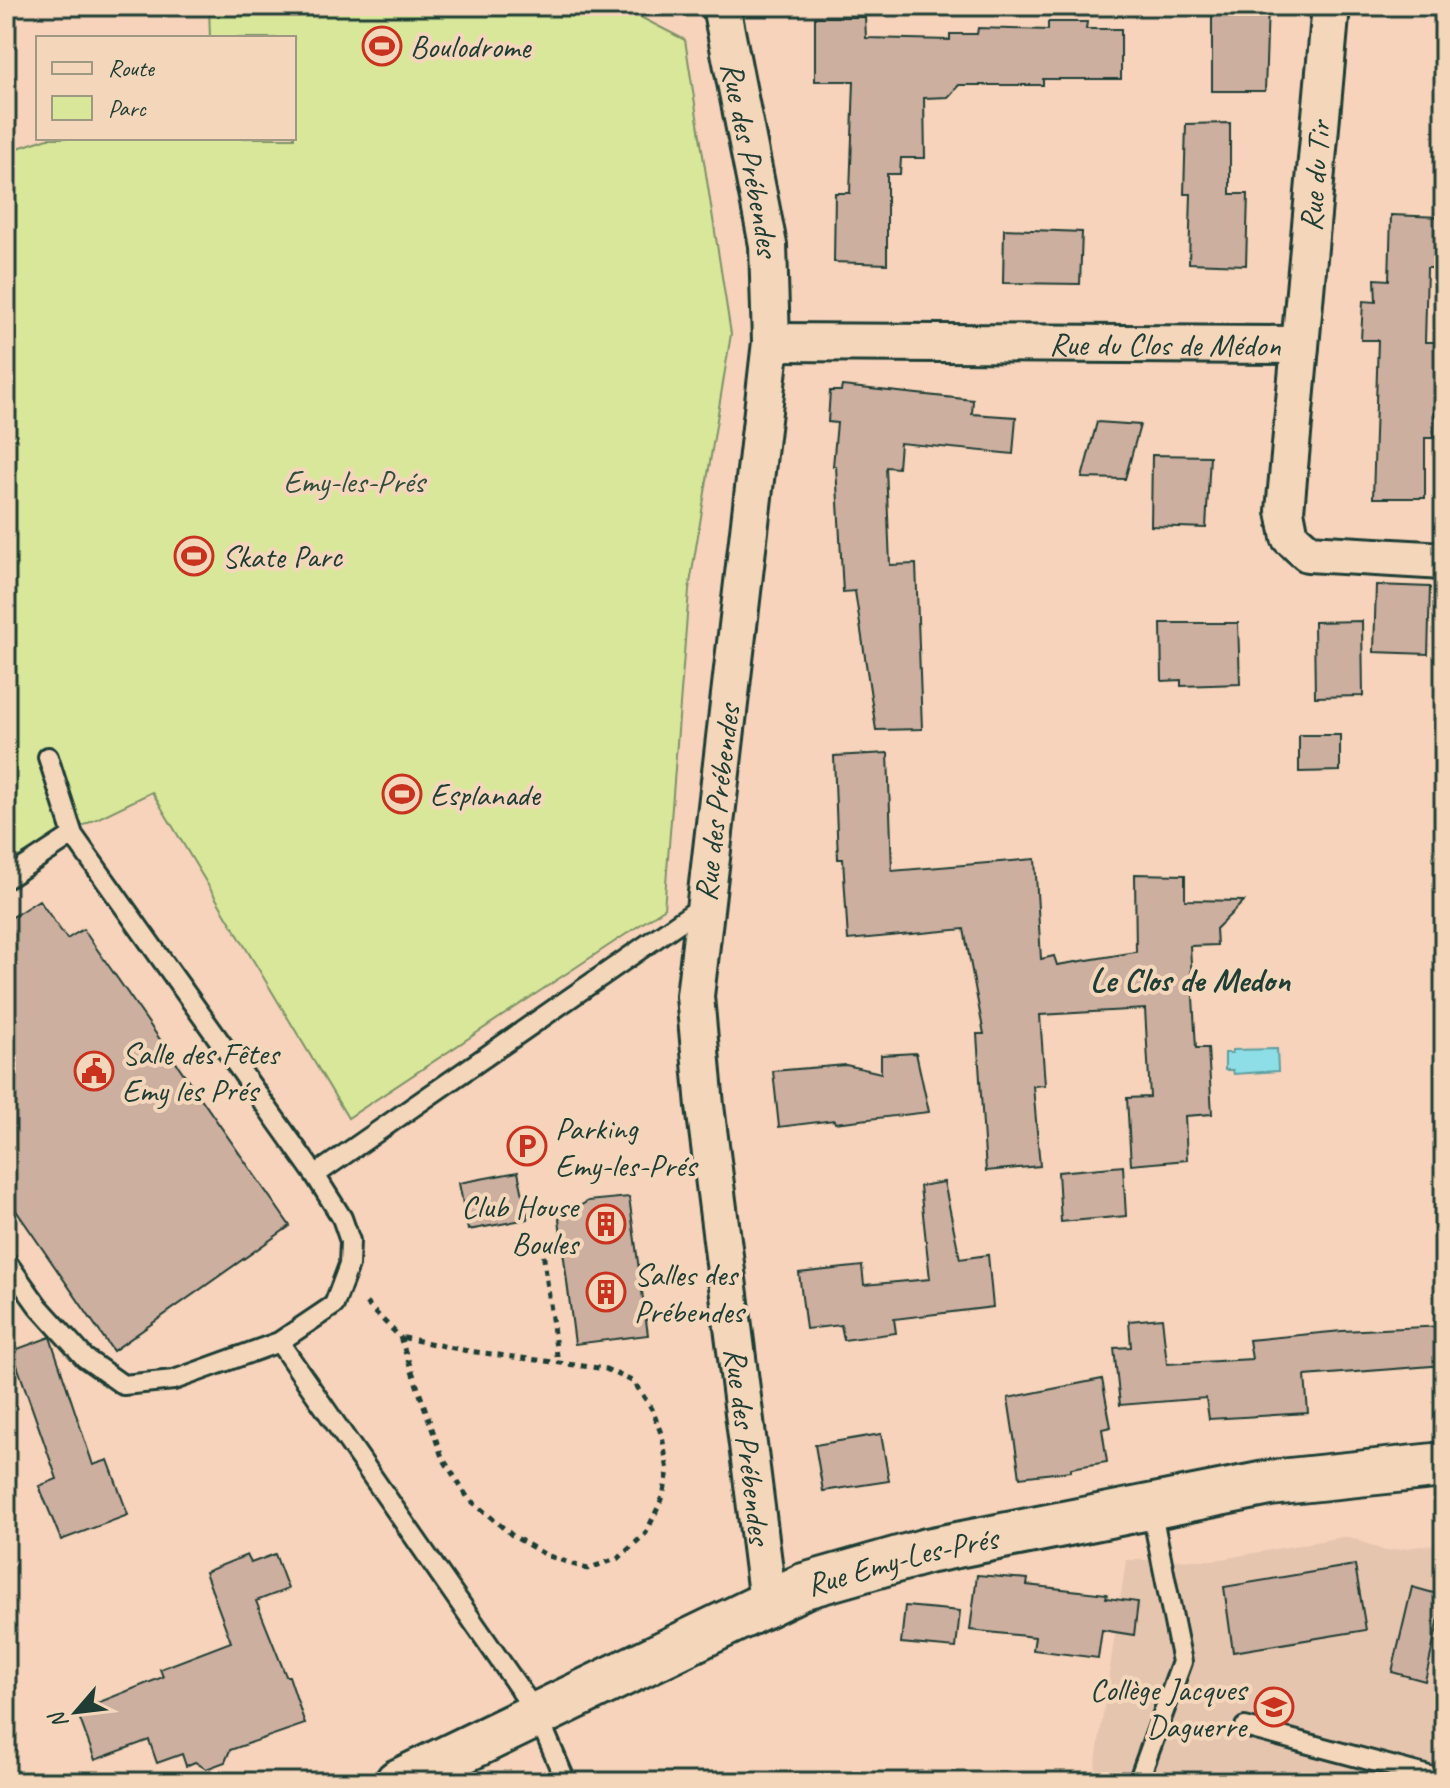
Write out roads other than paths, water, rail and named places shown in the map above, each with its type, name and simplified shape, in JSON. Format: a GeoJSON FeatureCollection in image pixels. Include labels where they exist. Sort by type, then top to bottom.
{"type":"FeatureCollection","features":[{"type":"Feature","properties":{"kind":"street","name":"Rue des Prébendes"},"geometry":{"type":"LineString","coordinates":[[721,6],[768,245],[771,342],[695,996],[705,1106],[768,1602]]}},
{"type":"Feature","properties":{"kind":"street","name":"Rue du Tir"},"geometry":{"type":"LineString","coordinates":[[1300,345],[1331,6]]}},
{"type":"Feature","properties":{"kind":"street","name":"Rue du Clos de Médon"},"geometry":{"type":"LineString","coordinates":[[771,342],[1300,345],[1285,511],[1290,537],[1308,553],[1444,561]]}},
{"type":"Feature","properties":{"kind":"street","name":"Rue Emy-Les-Prés"},"geometry":{"type":"LineString","coordinates":[[398,1782],[804,1586],[927,1551],[1270,1483],[1444,1465]]}},
{"type":"Feature","properties":{"kind":"lane"},"geometry":{"type":"LineString","coordinates":[[6,1261],[38,1306],[85,1358],[123,1385],[174,1380],[279,1342],[334,1305],[349,1265],[350,1241],[342,1218],[315,1175],[73,835],[48,757]]}},
{"type":"Feature","properties":{"kind":"lane"},"geometry":{"type":"LineString","coordinates":[[7,875],[73,835]]}},
{"type":"Feature","properties":{"kind":"lane"},"geometry":{"type":"LineString","coordinates":[[315,1175],[704,905]]}},
{"type":"Feature","properties":{"kind":"lane"},"geometry":{"type":"LineString","coordinates":[[279,1342],[537,1714],[566,1782]]}},
{"type":"Feature","properties":{"kind":"lane"},"geometry":{"type":"LineString","coordinates":[[1138,1782],[1182,1662],[1151,1508]]}},
{"type":"Feature","properties":{"kind":"lane"},"geometry":{"type":"LineString","coordinates":[[1245,1727],[1444,1780]]}},
{"type":"Feature","properties":{"kind":"water"},"geometry":{"type":"Polygon","coordinates":[[[1277,1049],[1278,1071],[1234,1074],[1233,1070],[1225,1070],[1225,1053],[1232,1053],[1232,1050],[1277,1049]]]}},
{"type":"Feature","properties":{"kind":"place","name":"Boulodrome"},"geometry":{"type":"Point","coordinates":[382,46]}},
{"type":"Feature","properties":{"kind":"place","name":"Skate Parc"},"geometry":{"type":"Point","coordinates":[194,556]}},
{"type":"Feature","properties":{"kind":"place","name":"Esplanade"},"geometry":{"type":"Point","coordinates":[402,794]}},
{"type":"Feature","properties":{"kind":"place","name":"Salle des Fêtes Emy les Prés"},"geometry":{"type":"Point","coordinates":[94,1071]}},
{"type":"Feature","properties":{"kind":"place","name":"Parking Emy-les-Prés"},"geometry":{"type":"Point","coordinates":[527,1146]}},
{"type":"Feature","properties":{"kind":"place","name":"Club House Boules"},"geometry":{"type":"Point","coordinates":[606,1224]}},
{"type":"Feature","properties":{"kind":"place","name":"Salles des Prébendes"},"geometry":{"type":"Point","coordinates":[606,1292]}},
{"type":"Feature","properties":{"kind":"place","name":"Collège Jacques Daguerre"},"geometry":{"type":"Point","coordinates":[1274,1707]}},
{"type":"Feature","properties":{"kind":"district","name":"Le Clos de Medon"},"geometry":{"type":"Point","coordinates":[1190,979]}},
{"type":"Feature","properties":{"kind":"park label","name":"Emy-les-Prés"},"geometry":{"type":"Point","coordinates":[354,481]}}]}
